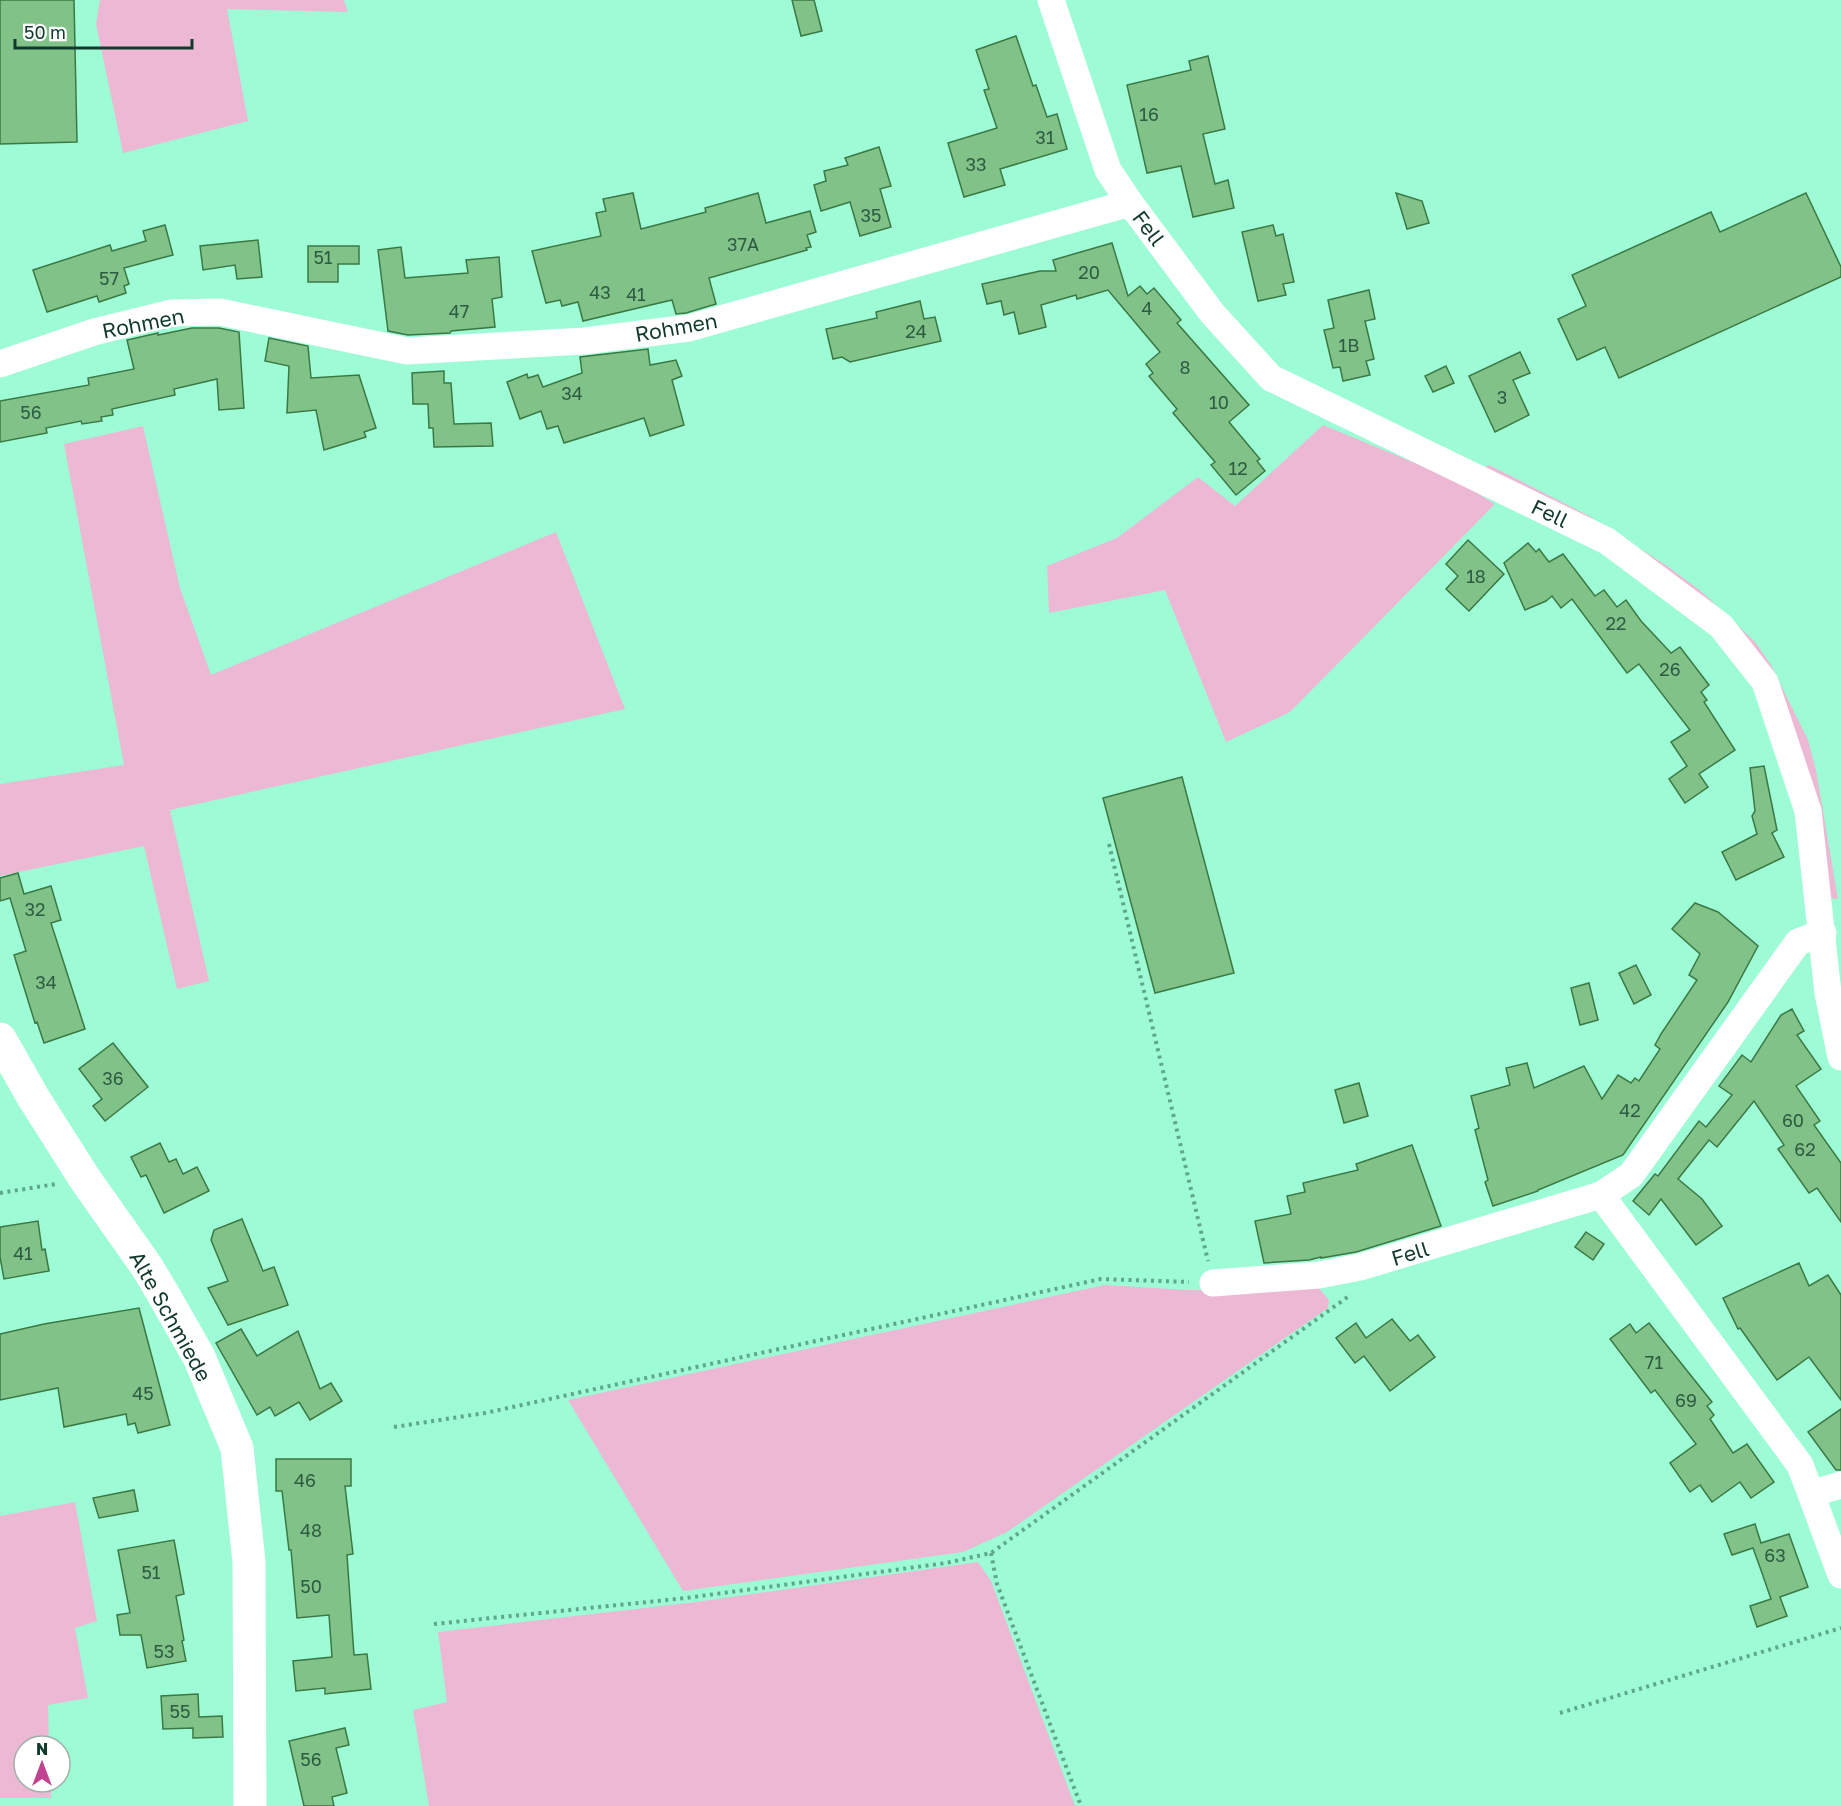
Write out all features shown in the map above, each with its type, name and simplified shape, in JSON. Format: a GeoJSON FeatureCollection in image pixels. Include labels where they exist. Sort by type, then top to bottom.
{"type":"FeatureCollection","features":[{"type":"Feature","properties":{"kind":"street"},"geometry":{"type":"LineString","coordinates":[[1051,0],[1108,170],[1130,202]]}},
{"type":"Feature","properties":{"kind":"street","name":"Rohmen"},"geometry":{"type":"LineString","coordinates":[[0,364],[94,332],[171,313],[220,312],[406,351],[584,341],[689,328],[1130,202]]}},
{"type":"Feature","properties":{"kind":"street","name":"Fell"},"geometry":{"type":"LineString","coordinates":[[1130,202],[1212,313],[1271,378],[1607,541],[1721,626],[1765,682],[1808,811],[1828,993],[1841,1056]]}},
{"type":"Feature","properties":{"kind":"street","name":"Fell"},"geometry":{"type":"LineString","coordinates":[[1214,1283],[1319,1275],[1360,1267],[1601,1195],[1631,1174],[1798,942],[1823,933]]}},
{"type":"Feature","properties":{"kind":"street","name":"Alte Schmiede"},"geometry":{"type":"LineString","coordinates":[[0,1039],[33,1097],[85,1179],[168,1301],[198,1357],[237,1448],[249,1562],[250,1806]]}},
{"type":"Feature","properties":{"kind":"street"},"geometry":{"type":"LineString","coordinates":[[1601,1195],[1800,1465],[1841,1575]]}},
{"type":"Feature","properties":{"kind":"street"},"geometry":{"type":"LineString","coordinates":[[1811,1494],[1841,1485]]}},
{"type":"Feature","properties":{"kind":"path"},"geometry":{"type":"LineString","coordinates":[[394,1427],[485,1413],[1101,1279],[1214,1283],[1109,844]]}},
{"type":"Feature","properties":{"kind":"path"},"geometry":{"type":"LineString","coordinates":[[0,1193],[85,1179]]}},
{"type":"Feature","properties":{"kind":"path"},"geometry":{"type":"LineString","coordinates":[[434,1624],[686,1598],[946,1563],[991,1553],[1352,1294]]}},
{"type":"Feature","properties":{"kind":"path"},"geometry":{"type":"LineString","coordinates":[[991,1553],[997,1584],[1081,1806]]}},
{"type":"Feature","properties":{"kind":"path"},"geometry":{"type":"LineString","coordinates":[[1560,1713],[1841,1628]]}},
{"type":"Feature","properties":{"kind":"shaded area"},"geometry":{"type":"Polygon","coordinates":[[[100,0],[344,0],[348,12],[227,9],[248,121],[123,153],[96,24],[100,0]]]}},
{"type":"Feature","properties":{"kind":"shaded area"},"geometry":{"type":"Polygon","coordinates":[[[1323,425],[1456,480],[1495,504],[1290,712],[1226,742],[1165,590],[1049,613],[1047,566],[1117,538],[1198,477],[1235,506],[1323,425]]]}},
{"type":"Feature","properties":{"kind":"shaded area"},"geometry":{"type":"Polygon","coordinates":[[[143,426],[180,588],[211,675],[556,532],[625,709],[170,810],[209,981],[177,989],[144,846],[0,876],[0,784],[124,765],[64,444],[143,426]]]}},
{"type":"Feature","properties":{"kind":"shaded area"},"geometry":{"type":"Polygon","coordinates":[[[1489,465],[1589,516],[1667,566],[1702,592],[1755,642],[1771,665],[1808,740],[1816,770],[1838,899],[1831,898],[1745,650],[1480,469],[1489,465]]]}},
{"type":"Feature","properties":{"kind":"shaded area"},"geometry":{"type":"Polygon","coordinates":[[[1105,1285],[1251,1291],[1318,1287],[1329,1300],[1328,1308],[1007,1532],[963,1552],[683,1591],[568,1400],[1105,1285]]]}},
{"type":"Feature","properties":{"kind":"shaded area"},"geometry":{"type":"Polygon","coordinates":[[[75,1502],[97,1621],[75,1628],[88,1698],[48,1705],[49,1734],[12,1734],[12,1794],[51,1794],[51,1798],[0,1798],[0,1516],[75,1502]]]}},
{"type":"Feature","properties":{"kind":"shaded area"},"geometry":{"type":"Polygon","coordinates":[[[978,1562],[991,1581],[1075,1806],[429,1806],[413,1710],[447,1702],[438,1632],[696,1602],[978,1562]]]}},
{"type":"Feature","properties":{"kind":"building"},"geometry":{"type":"Polygon","coordinates":[[[0,0],[74,0],[77,142],[0,144],[0,0]]]}},
{"type":"Feature","properties":{"kind":"building"},"geometry":{"type":"Polygon","coordinates":[[[792,0],[814,0],[822,31],[801,36],[792,0]]]}},
{"type":"Feature","properties":{"kind":"building"},"geometry":{"type":"Polygon","coordinates":[[[1016,36],[1033,86],[1036,85],[1047,117],[1057,114],[1067,149],[1000,169],[1005,185],[964,197],[948,143],[997,128],[984,90],[989,89],[976,50],[1016,36]]]}},
{"type":"Feature","properties":{"kind":"building"},"geometry":{"type":"Polygon","coordinates":[[[1208,56],[1225,129],[1203,134],[1215,184],[1228,180],[1234,208],[1193,217],[1181,166],[1147,173],[1127,85],[1191,70],[1189,61],[1208,56]]]}},
{"type":"Feature","properties":{"kind":"building"},"geometry":{"type":"Polygon","coordinates":[[[879,147],[891,186],[880,189],[891,227],[860,236],[850,202],[821,211],[814,185],[826,181],[824,171],[848,165],[845,158],[879,147]]]}},
{"type":"Feature","properties":{"kind":"building"},"geometry":{"type":"Polygon","coordinates":[[[633,193],[641,229],[706,212],[705,208],[758,193],[766,223],[810,211],[816,232],[807,235],[811,247],[806,248],[807,250],[709,278],[716,304],[686,313],[676,314],[672,300],[583,321],[578,302],[562,306],[560,300],[546,303],[532,251],[601,236],[596,213],[606,211],[603,199],[633,193]]]}},
{"type":"Feature","properties":{"kind":"building"},"geometry":{"type":"Polygon","coordinates":[[[1396,193],[1422,201],[1429,223],[1407,229],[1396,193]]]}},
{"type":"Feature","properties":{"kind":"building"},"geometry":{"type":"Polygon","coordinates":[[[1806,193],[1841,267],[1841,277],[1619,378],[1605,347],[1577,360],[1558,319],[1586,306],[1572,275],[1711,212],[1720,232],[1806,193]]]}},
{"type":"Feature","properties":{"kind":"building"},"geometry":{"type":"Polygon","coordinates":[[[165,225],[173,255],[124,268],[129,284],[124,286],[126,293],[99,302],[97,296],[47,312],[33,270],[110,245],[112,251],[146,241],[143,231],[165,225]]]}},
{"type":"Feature","properties":{"kind":"building"},"geometry":{"type":"Polygon","coordinates":[[[1273,225],[1276,236],[1283,234],[1294,282],[1283,284],[1286,295],[1258,301],[1242,232],[1273,225]]]}},
{"type":"Feature","properties":{"kind":"building"},"geometry":{"type":"Polygon","coordinates":[[[258,240],[262,277],[237,279],[235,265],[203,270],[200,246],[258,240]]]}},
{"type":"Feature","properties":{"kind":"building"},"geometry":{"type":"Polygon","coordinates":[[[1112,243],[1128,296],[1140,286],[1147,294],[1154,288],[1181,320],[1177,323],[1249,405],[1229,422],[1260,459],[1257,461],[1265,471],[1236,495],[1211,465],[1215,462],[1173,413],[1177,409],[1149,376],[1153,373],[1146,364],[1160,352],[1108,290],[1077,299],[1076,295],[1041,305],[1046,327],[1019,334],[1014,312],[1004,315],[1001,301],[987,304],[982,284],[1040,271],[1056,271],[1053,260],[1112,243]]]}},
{"type":"Feature","properties":{"kind":"building"},"geometry":{"type":"Polygon","coordinates":[[[308,246],[359,246],[359,264],[338,264],[338,282],[308,282],[308,246]]]}},
{"type":"Feature","properties":{"kind":"building"},"geometry":{"type":"Polygon","coordinates":[[[401,247],[405,278],[468,273],[466,260],[499,257],[502,297],[492,299],[495,327],[451,331],[450,333],[408,335],[388,331],[378,250],[401,247]]]}},
{"type":"Feature","properties":{"kind":"building"},"geometry":{"type":"Polygon","coordinates":[[[1369,290],[1375,319],[1365,321],[1374,359],[1366,361],[1370,375],[1343,381],[1340,367],[1333,368],[1324,330],[1334,328],[1328,300],[1369,290]]]}},
{"type":"Feature","properties":{"kind":"building"},"geometry":{"type":"Polygon","coordinates":[[[920,301],[924,319],[935,317],[941,341],[850,362],[842,357],[833,359],[826,329],[877,318],[876,312],[920,301]]]}},
{"type":"Feature","properties":{"kind":"building"},"geometry":{"type":"Polygon","coordinates":[[[192,328],[219,328],[239,332],[244,408],[219,410],[217,379],[174,389],[175,395],[112,409],[113,415],[101,417],[102,421],[82,424],[81,421],[46,428],[47,433],[0,442],[0,401],[89,385],[88,378],[134,369],[127,340],[192,328]]]}},
{"type":"Feature","properties":{"kind":"building"},"geometry":{"type":"Polygon","coordinates":[[[269,338],[308,346],[311,378],[359,375],[376,428],[364,432],[366,437],[324,450],[316,410],[287,413],[289,366],[265,361],[269,338]]]}},
{"type":"Feature","properties":{"kind":"building"},"geometry":{"type":"Polygon","coordinates":[[[648,349],[650,365],[676,360],[682,376],[672,380],[684,425],[650,436],[644,418],[564,443],[558,426],[547,429],[541,411],[520,419],[507,382],[527,374],[528,378],[538,375],[543,387],[582,373],[580,357],[648,349]]]}},
{"type":"Feature","properties":{"kind":"building"},"geometry":{"type":"Polygon","coordinates":[[[1520,352],[1530,373],[1513,380],[1529,415],[1495,432],[1469,376],[1520,352]]]}},
{"type":"Feature","properties":{"kind":"building"},"geometry":{"type":"Polygon","coordinates":[[[1446,366],[1454,383],[1433,392],[1425,376],[1446,366]]]}},
{"type":"Feature","properties":{"kind":"building"},"geometry":{"type":"Polygon","coordinates":[[[444,371],[444,383],[451,383],[454,424],[491,423],[493,446],[434,447],[433,428],[429,428],[428,404],[413,404],[412,373],[444,371]]]}},
{"type":"Feature","properties":{"kind":"building"},"geometry":{"type":"Polygon","coordinates":[[[1468,540],[1504,574],[1469,611],[1446,589],[1458,576],[1446,564],[1468,540]]]}},
{"type":"Feature","properties":{"kind":"building"},"geometry":{"type":"Polygon","coordinates":[[[1528,543],[1536,552],[1539,549],[1549,562],[1563,554],[1595,596],[1604,590],[1617,607],[1626,600],[1641,621],[1671,653],[1680,647],[1709,685],[1701,692],[1707,700],[1704,702],[1735,750],[1699,774],[1708,787],[1685,803],[1669,779],[1687,766],[1671,742],[1690,730],[1639,664],[1627,673],[1572,599],[1561,608],[1552,596],[1525,610],[1504,563],[1528,543]]]}},
{"type":"Feature","properties":{"kind":"building"},"geometry":{"type":"Polygon","coordinates":[[[1764,766],[1777,830],[1772,833],[1784,857],[1736,880],[1722,852],[1757,834],[1752,816],[1755,811],[1750,768],[1764,766]]]}},
{"type":"Feature","properties":{"kind":"building"},"geometry":{"type":"Polygon","coordinates":[[[1182,777],[1234,973],[1155,993],[1103,798],[1182,777]]]}},
{"type":"Feature","properties":{"kind":"building"},"geometry":{"type":"Polygon","coordinates":[[[18,873],[24,894],[51,886],[61,920],[51,923],[85,1029],[44,1043],[37,1022],[35,1023],[14,955],[26,951],[10,898],[0,901],[0,878],[18,873]]]}},
{"type":"Feature","properties":{"kind":"building"},"geometry":{"type":"Polygon","coordinates":[[[1695,903],[1718,912],[1758,946],[1728,1002],[1623,1155],[1538,1191],[1493,1206],[1485,1182],[1488,1180],[1475,1130],[1479,1128],[1471,1096],[1510,1085],[1506,1068],[1527,1063],[1534,1088],[1584,1066],[1602,1099],[1618,1075],[1631,1083],[1635,1078],[1639,1081],[1660,1049],[1655,1045],[1661,1034],[1697,980],[1689,975],[1700,954],[1672,929],[1695,903]]]}},
{"type":"Feature","properties":{"kind":"building"},"geometry":{"type":"Polygon","coordinates":[[[1636,965],[1651,995],[1634,1004],[1619,973],[1636,965]]]}},
{"type":"Feature","properties":{"kind":"building"},"geometry":{"type":"Polygon","coordinates":[[[1589,983],[1598,1020],[1580,1025],[1571,988],[1589,983]]]}},
{"type":"Feature","properties":{"kind":"building"},"geometry":{"type":"Polygon","coordinates":[[[1792,1009],[1804,1031],[1797,1035],[1821,1069],[1796,1086],[1820,1121],[1814,1125],[1841,1163],[1841,1222],[1817,1188],[1809,1193],[1778,1149],[1784,1145],[1754,1101],[1717,1147],[1709,1140],[1678,1179],[1702,1199],[1722,1226],[1696,1245],[1661,1199],[1649,1215],[1633,1201],[1655,1174],[1658,1176],[1699,1121],[1706,1127],[1732,1095],[1719,1086],[1742,1055],[1751,1062],[1781,1015],[1792,1009]]]}},
{"type":"Feature","properties":{"kind":"building"},"geometry":{"type":"Polygon","coordinates":[[[113,1043],[148,1087],[105,1121],[93,1106],[102,1099],[79,1069],[113,1043]]]}},
{"type":"Feature","properties":{"kind":"building"},"geometry":{"type":"Polygon","coordinates":[[[1359,1083],[1368,1116],[1344,1123],[1335,1090],[1359,1083]]]}},
{"type":"Feature","properties":{"kind":"building"},"geometry":{"type":"Polygon","coordinates":[[[160,1143],[169,1162],[176,1159],[183,1174],[197,1167],[209,1191],[164,1213],[146,1175],[141,1177],[131,1157],[160,1143]]]}},
{"type":"Feature","properties":{"kind":"building"},"geometry":{"type":"Polygon","coordinates":[[[1412,1145],[1441,1226],[1356,1252],[1309,1260],[1264,1263],[1255,1221],[1291,1214],[1287,1196],[1305,1192],[1303,1183],[1358,1170],[1356,1164],[1412,1145]]]}},
{"type":"Feature","properties":{"kind":"building"},"geometry":{"type":"Polygon","coordinates":[[[242,1219],[263,1271],[274,1267],[288,1305],[228,1325],[208,1288],[228,1281],[211,1240],[214,1230],[242,1219]]]}},
{"type":"Feature","properties":{"kind":"building"},"geometry":{"type":"Polygon","coordinates":[[[38,1221],[42,1250],[45,1249],[49,1271],[4,1279],[0,1257],[0,1227],[38,1221]]]}},
{"type":"Feature","properties":{"kind":"building"},"geometry":{"type":"Polygon","coordinates":[[[1586,1232],[1604,1244],[1593,1260],[1575,1247],[1586,1232]]]}},
{"type":"Feature","properties":{"kind":"building"},"geometry":{"type":"Polygon","coordinates":[[[1799,1263],[1809,1286],[1828,1275],[1841,1295],[1841,1400],[1809,1357],[1777,1380],[1740,1328],[1738,1329],[1723,1298],[1799,1263]]]}},
{"type":"Feature","properties":{"kind":"building"},"geometry":{"type":"Polygon","coordinates":[[[139,1308],[170,1425],[138,1433],[135,1423],[128,1425],[126,1414],[64,1427],[58,1388],[0,1400],[0,1334],[139,1308]]]}},
{"type":"Feature","properties":{"kind":"building"},"geometry":{"type":"Polygon","coordinates":[[[1392,1319],[1410,1341],[1418,1335],[1435,1357],[1390,1391],[1364,1356],[1355,1363],[1336,1338],[1356,1323],[1366,1338],[1392,1319]]]}},
{"type":"Feature","properties":{"kind":"building"},"geometry":{"type":"Polygon","coordinates":[[[1649,1323],[1712,1402],[1707,1406],[1714,1415],[1710,1419],[1733,1453],[1747,1444],[1774,1482],[1751,1498],[1740,1482],[1712,1502],[1700,1485],[1690,1492],[1670,1463],[1696,1444],[1655,1390],[1651,1393],[1610,1339],[1630,1324],[1636,1333],[1649,1323]]]}},
{"type":"Feature","properties":{"kind":"building"},"geometry":{"type":"Polygon","coordinates":[[[241,1329],[257,1356],[298,1331],[320,1389],[331,1383],[342,1401],[310,1420],[299,1402],[275,1416],[270,1407],[257,1415],[216,1343],[241,1329]]]}},
{"type":"Feature","properties":{"kind":"building"},"geometry":{"type":"Polygon","coordinates":[[[1841,1409],[1841,1470],[1836,1470],[1808,1432],[1841,1409]]]}},
{"type":"Feature","properties":{"kind":"building"},"geometry":{"type":"Polygon","coordinates":[[[276,1459],[351,1459],[351,1486],[345,1486],[353,1554],[347,1555],[354,1655],[367,1654],[371,1689],[325,1694],[325,1688],[296,1691],[293,1661],[332,1657],[329,1615],[297,1618],[291,1550],[289,1550],[282,1491],[276,1491],[276,1459]]]}},
{"type":"Feature","properties":{"kind":"building"},"geometry":{"type":"Polygon","coordinates":[[[134,1490],[138,1511],[99,1518],[93,1498],[134,1490]]]}},
{"type":"Feature","properties":{"kind":"building"},"geometry":{"type":"Polygon","coordinates":[[[1755,1524],[1761,1543],[1789,1534],[1808,1587],[1780,1597],[1787,1616],[1757,1627],[1750,1606],[1771,1599],[1762,1573],[1753,1548],[1732,1555],[1724,1534],[1755,1524]]]}},
{"type":"Feature","properties":{"kind":"building"},"geometry":{"type":"Polygon","coordinates":[[[174,1540],[184,1594],[176,1596],[186,1661],[147,1668],[141,1635],[120,1635],[117,1615],[130,1613],[118,1550],[174,1540]]]}},
{"type":"Feature","properties":{"kind":"building"},"geometry":{"type":"Polygon","coordinates":[[[198,1694],[199,1717],[222,1716],[223,1737],[193,1738],[193,1728],[163,1729],[161,1696],[198,1694]]]}},
{"type":"Feature","properties":{"kind":"building"},"geometry":{"type":"Polygon","coordinates":[[[345,1728],[349,1745],[336,1748],[347,1793],[332,1797],[334,1806],[304,1806],[289,1741],[345,1728]]]}}]}
